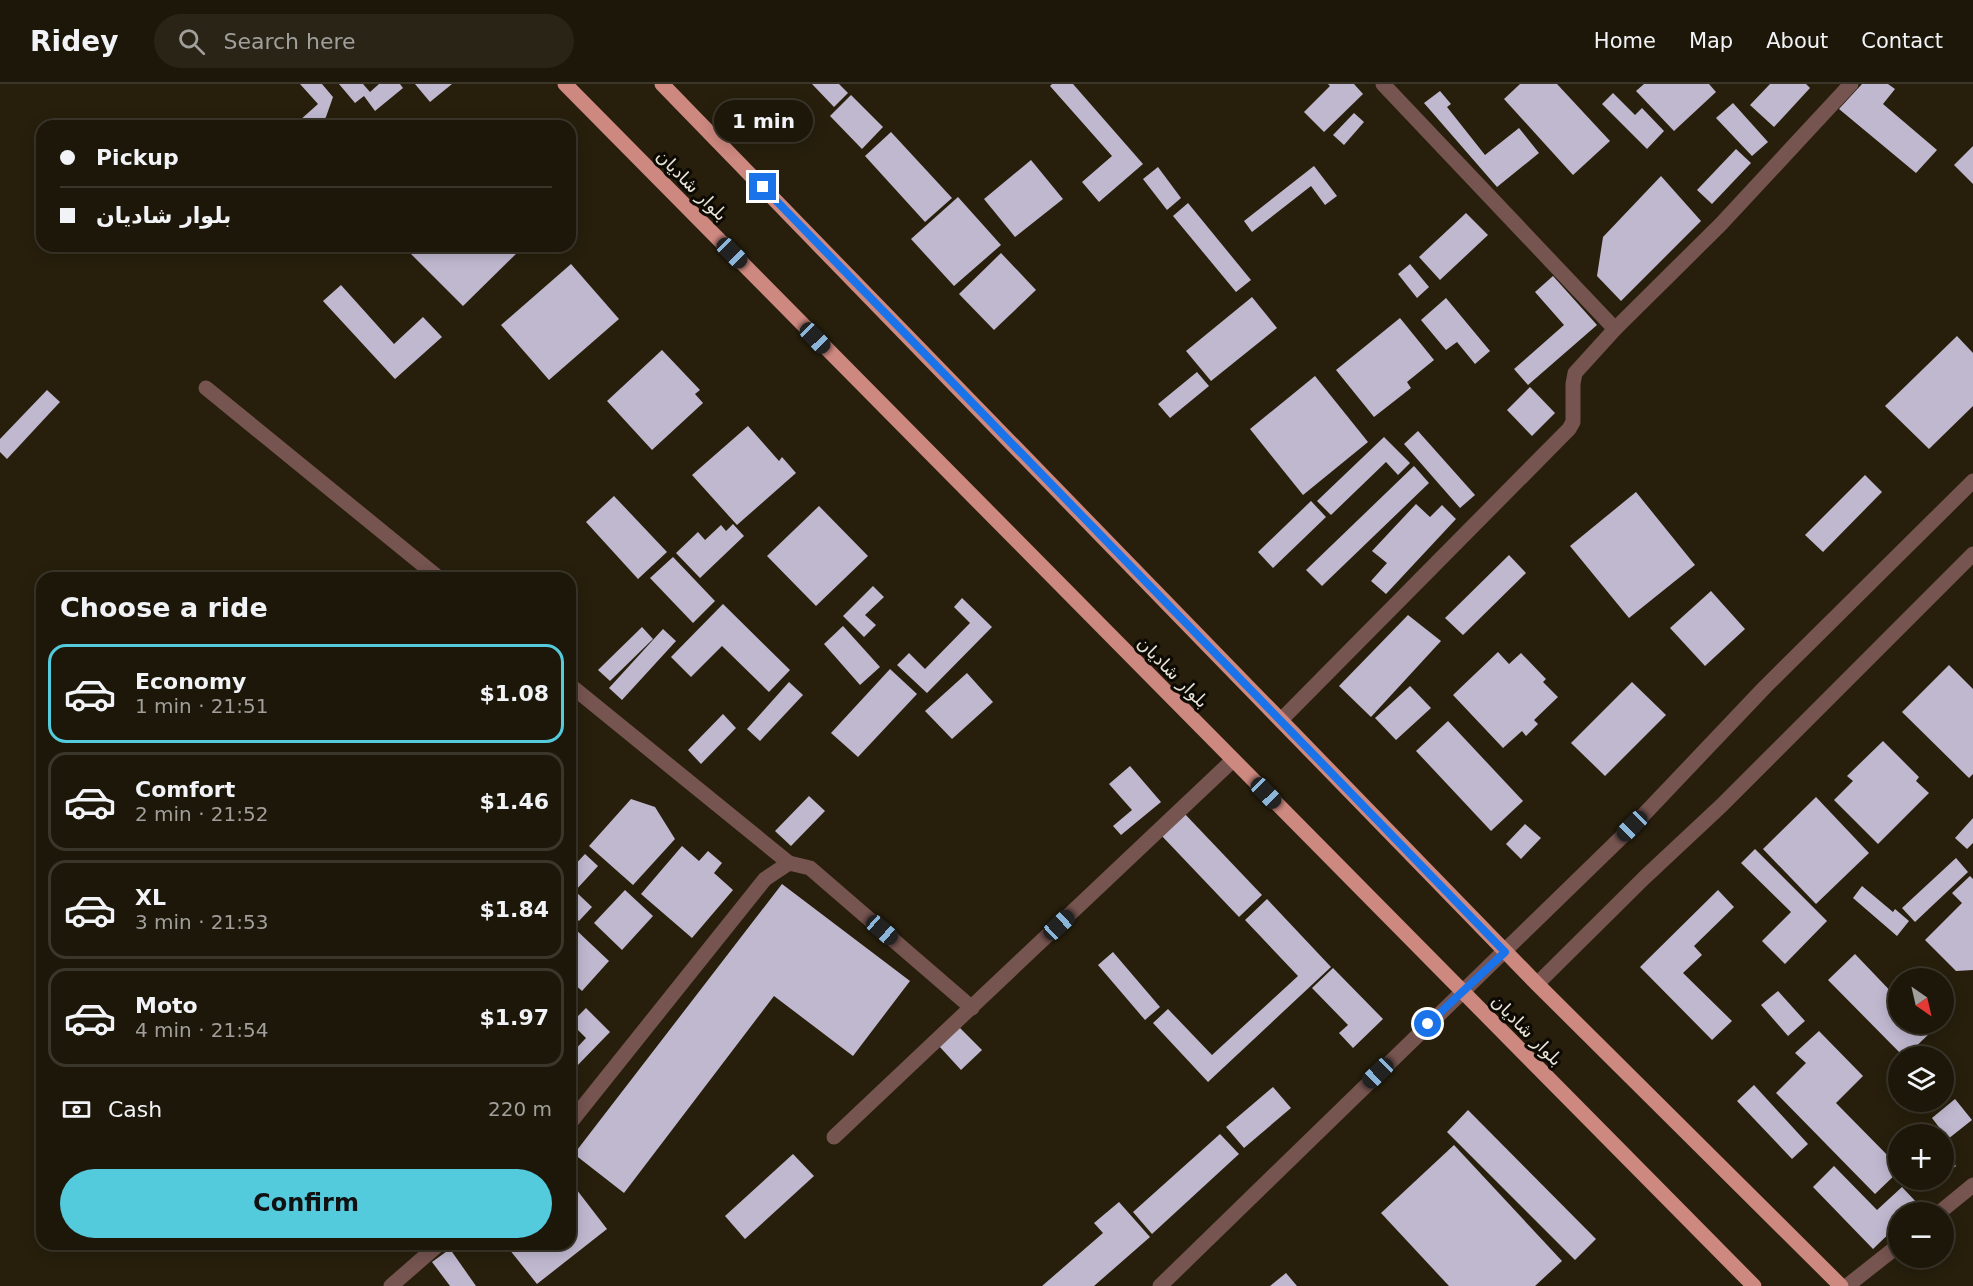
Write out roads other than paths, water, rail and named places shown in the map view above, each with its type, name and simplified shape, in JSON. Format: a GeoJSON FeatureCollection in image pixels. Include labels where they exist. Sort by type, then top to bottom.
{"type":"FeatureCollection","features":[{"type":"Feature","properties":{"kind":"main road","name":"بلوار شادیان"},"geometry":{"type":"LineString","coordinates":[[565,84],[1754,1286]]}},
{"type":"Feature","properties":{"kind":"main road"},"geometry":{"type":"LineString","coordinates":[[662,84],[1505,952],[1841,1286]]}},
{"type":"Feature","properties":{"kind":"street"},"geometry":{"type":"LineString","coordinates":[[1383,84],[1615,329]]}},
{"type":"Feature","properties":{"kind":"street"},"geometry":{"type":"LineString","coordinates":[[1281,720],[1569,429],[1573,422],[1575,373],[1615,329],[1721,224],[1851,84]]}},
{"type":"Feature","properties":{"kind":"street"},"geometry":{"type":"LineString","coordinates":[[206,388],[432,572]]}},
{"type":"Feature","properties":{"kind":"street"},"geometry":{"type":"LineString","coordinates":[[1160,1286],[1461,992],[1505,952],[1632,826],[1765,687],[1973,481]]}},
{"type":"Feature","properties":{"kind":"street"},"geometry":{"type":"LineString","coordinates":[[1537,984],[1722,805],[1973,554]]}},
{"type":"Feature","properties":{"kind":"street"},"geometry":{"type":"LineString","coordinates":[[576,690],[789,863],[810,868],[972,1008]]}},
{"type":"Feature","properties":{"kind":"street"},"geometry":{"type":"LineString","coordinates":[[834,1137],[1233,760]]}},
{"type":"Feature","properties":{"kind":"street"},"geometry":{"type":"LineString","coordinates":[[576,1115],[765,879],[789,863]]}},
{"type":"Feature","properties":{"kind":"street"},"geometry":{"type":"LineString","coordinates":[[1952,1202],[1973,1185]]}},
{"type":"Feature","properties":{"kind":"street"},"geometry":{"type":"LineString","coordinates":[[391,1286],[432,1250]]}},
{"type":"Feature","properties":{"kind":"street"},"geometry":{"type":"LineString","coordinates":[[1847,1286],[1888,1254]]}}]}
